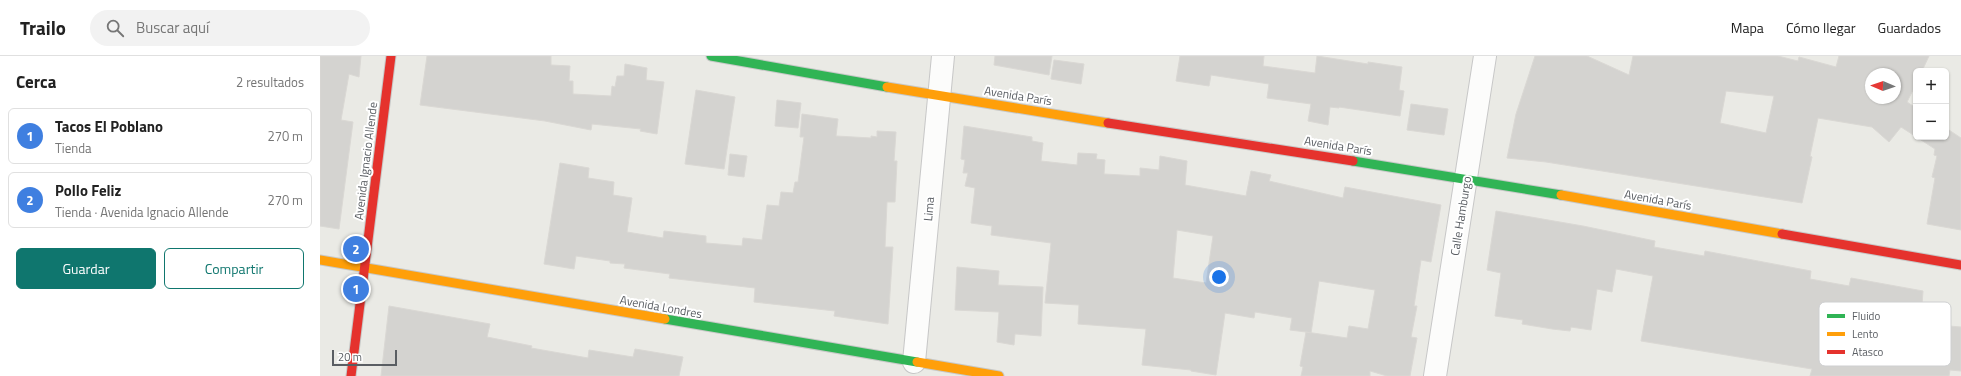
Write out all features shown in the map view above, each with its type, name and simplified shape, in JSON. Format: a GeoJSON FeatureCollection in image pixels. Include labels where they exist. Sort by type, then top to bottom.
{"type":"FeatureCollection","features":[{"type":"Feature","properties":{"kind":"main road","name":"Avenida Ignacio Allende"},"geometry":{"type":"LineString","coordinates":[[351,376],[391,56]]}},
{"type":"Feature","properties":{"kind":"main road","name":"Avenida París"},"geometry":{"type":"LineString","coordinates":[[710,56],[939,96],[1467,179],[1961,265]]}},
{"type":"Feature","properties":{"kind":"main road","name":"Avenida Londres"},"geometry":{"type":"LineString","coordinates":[[320,260],[927,368],[999,376]]}},
{"type":"Feature","properties":{"kind":"street","name":"Lima"},"geometry":{"type":"LineString","coordinates":[[927,368],[939,96],[943,56]]}},
{"type":"Feature","properties":{"kind":"street","name":"Calle Hamburgo"},"geometry":{"type":"LineString","coordinates":[[1435,376],[1467,179],[1485,56]]}},
{"type":"Feature","properties":{"kind":"building"},"geometry":{"type":"Polygon","coordinates":[[[320,56],[361,56],[359,77],[349,74],[341,120],[353,122],[339,229],[320,226],[320,56]]]}},
{"type":"Feature","properties":{"kind":"building"},"geometry":{"type":"Polygon","coordinates":[[[427,56],[551,56],[551,65],[570,66],[569,81],[573,81],[573,94],[611,96],[612,86],[615,87],[617,76],[624,76],[625,64],[647,68],[646,80],[664,82],[657,134],[640,131],[641,129],[592,124],[591,130],[545,121],[420,105],[427,56]]]}},
{"type":"Feature","properties":{"kind":"building"},"geometry":{"type":"Polygon","coordinates":[[[995,56],[1052,56],[1049,75],[994,65],[995,56]]]}},
{"type":"Feature","properties":{"kind":"building"},"geometry":{"type":"Polygon","coordinates":[[[1180,56],[1264,56],[1263,66],[1315,73],[1317,56],[1368,64],[1368,62],[1402,67],[1399,90],[1404,91],[1400,116],[1330,107],[1328,125],[1308,121],[1311,104],[1267,98],[1269,84],[1211,75],[1209,86],[1176,81],[1180,56]]]}},
{"type":"Feature","properties":{"kind":"building"},"geometry":{"type":"Polygon","coordinates":[[[1535,56],[1587,56],[1629,75],[1633,56],[1778,56],[1798,61],[1799,57],[1836,67],[1839,56],[1929,56],[1923,68],[1913,68],[1913,90],[1907,102],[1913,106],[1913,135],[1901,127],[1889,142],[1872,127],[1818,118],[1810,156],[1812,157],[1802,203],[1546,162],[1507,158],[1516,114],[1535,56]],[[1726,91],[1720,123],[1766,133],[1774,96],[1726,91]]]}},
{"type":"Feature","properties":{"kind":"building"},"geometry":{"type":"Polygon","coordinates":[[[1054,60],[1084,64],[1081,84],[1051,79],[1054,60]]]}},
{"type":"Feature","properties":{"kind":"building"},"geometry":{"type":"Polygon","coordinates":[[[696,90],[735,97],[724,169],[685,164],[696,90]]]}},
{"type":"Feature","properties":{"kind":"building"},"geometry":{"type":"Polygon","coordinates":[[[777,100],[801,103],[798,128],[775,126],[777,100]]]}},
{"type":"Feature","properties":{"kind":"building"},"geometry":{"type":"Polygon","coordinates":[[[1411,104],[1448,109],[1444,135],[1407,130],[1411,104]]]}},
{"type":"Feature","properties":{"kind":"building"},"geometry":{"type":"Polygon","coordinates":[[[802,114],[838,119],[836,136],[871,138],[871,136],[877,137],[877,131],[896,132],[894,161],[897,161],[895,202],[887,202],[885,247],[893,247],[888,324],[834,316],[835,311],[754,302],[755,288],[669,278],[670,274],[624,268],[625,264],[610,263],[610,261],[576,256],[574,269],[544,264],[560,163],[589,168],[588,178],[614,182],[613,195],[632,198],[627,232],[663,238],[664,231],[706,236],[706,243],[742,246],[743,238],[762,240],[767,205],[779,206],[781,192],[793,193],[795,182],[798,182],[804,137],[800,137],[802,114]]]}},
{"type":"Feature","properties":{"kind":"building"},"geometry":{"type":"Polygon","coordinates":[[[964,126],[1032,137],[1032,141],[1043,143],[1041,161],[1077,165],[1078,153],[1097,154],[1096,159],[1105,160],[1104,174],[1140,176],[1140,168],[1159,170],[1160,156],[1187,161],[1185,185],[1246,196],[1251,171],[1271,175],[1269,181],[1343,198],[1345,187],[1441,205],[1431,262],[1421,260],[1414,306],[1417,306],[1411,337],[1417,338],[1410,376],[1387,376],[1370,371],[1370,376],[1301,376],[1303,367],[1300,366],[1306,332],[1290,330],[1292,318],[1255,312],[1254,318],[1225,313],[1216,375],[1191,370],[1142,365],[1146,329],[1078,324],[1079,305],[1045,303],[1051,243],[991,235],[992,226],[971,223],[975,188],[965,186],[968,173],[963,173],[965,160],[961,159],[964,126]],[[1177,230],[1173,278],[1206,283],[1213,236],[1177,230]],[[1319,281],[1311,333],[1347,338],[1349,326],[1368,329],[1375,290],[1319,281]]]}},
{"type":"Feature","properties":{"kind":"building"},"geometry":{"type":"Polygon","coordinates":[[[1949,130],[1961,138],[1961,230],[1927,224],[1935,178],[1932,177],[1937,156],[1934,155],[1935,149],[1921,140],[1949,140],[1949,130]]]}},
{"type":"Feature","properties":{"kind":"building"},"geometry":{"type":"Polygon","coordinates":[[[730,154],[747,156],[744,177],[728,175],[730,154]]]}},
{"type":"Feature","properties":{"kind":"building"},"geometry":{"type":"Polygon","coordinates":[[[1496,211],[1583,226],[1655,241],[1654,247],[1704,256],[1705,251],[1811,271],[1810,279],[1849,286],[1851,278],[1923,291],[1922,302],[1819,302],[1819,366],[1951,366],[1951,326],[1961,327],[1961,371],[1950,370],[1949,376],[1810,376],[1812,369],[1641,341],[1653,276],[1616,269],[1612,292],[1597,289],[1591,330],[1571,327],[1570,331],[1522,324],[1523,320],[1495,316],[1501,273],[1487,270],[1496,211]]]}},
{"type":"Feature","properties":{"kind":"building"},"geometry":{"type":"Polygon","coordinates":[[[957,267],[999,271],[998,285],[1043,287],[1041,336],[1015,334],[1014,345],[997,342],[999,312],[955,310],[957,267]]]}},
{"type":"Feature","properties":{"kind":"building"},"geometry":{"type":"Polygon","coordinates":[[[389,306],[490,324],[487,337],[532,346],[531,348],[588,358],[589,350],[633,357],[635,349],[683,357],[679,376],[381,376],[389,306]]]}},
{"type":"Feature","properties":{"kind":"traffic: fast"},"geometry":{"type":"LineString","coordinates":[[711,56],[887,87]]}},
{"type":"Feature","properties":{"kind":"traffic: fast"},"geometry":{"type":"LineString","coordinates":[[1353,161],[1561,195]]}},
{"type":"Feature","properties":{"kind":"traffic: fast"},"geometry":{"type":"LineString","coordinates":[[665,319],[917,362]]}},
{"type":"Feature","properties":{"kind":"traffic: slow"},"geometry":{"type":"LineString","coordinates":[[887,87],[1108,123]]}},
{"type":"Feature","properties":{"kind":"traffic: slow"},"geometry":{"type":"LineString","coordinates":[[1561,195],[1782,234]]}},
{"type":"Feature","properties":{"kind":"traffic: slow"},"geometry":{"type":"LineString","coordinates":[[320,260],[665,319]]}},
{"type":"Feature","properties":{"kind":"traffic: slow"},"geometry":{"type":"LineString","coordinates":[[917,362],[999,376]]}},
{"type":"Feature","properties":{"kind":"traffic: jam"},"geometry":{"type":"LineString","coordinates":[[351,376],[391,56]]}},
{"type":"Feature","properties":{"kind":"traffic: jam"},"geometry":{"type":"LineString","coordinates":[[1108,123],[1353,161]]}},
{"type":"Feature","properties":{"kind":"traffic: jam"},"geometry":{"type":"LineString","coordinates":[[1782,234],[1961,265]]}},
{"type":"Feature","properties":{"kind":"place","name":"Pollo Feliz"},"geometry":{"type":"Point","coordinates":[356,249]}},
{"type":"Feature","properties":{"kind":"place","name":"Tacos El Poblano"},"geometry":{"type":"Point","coordinates":[356,289]}}]}
